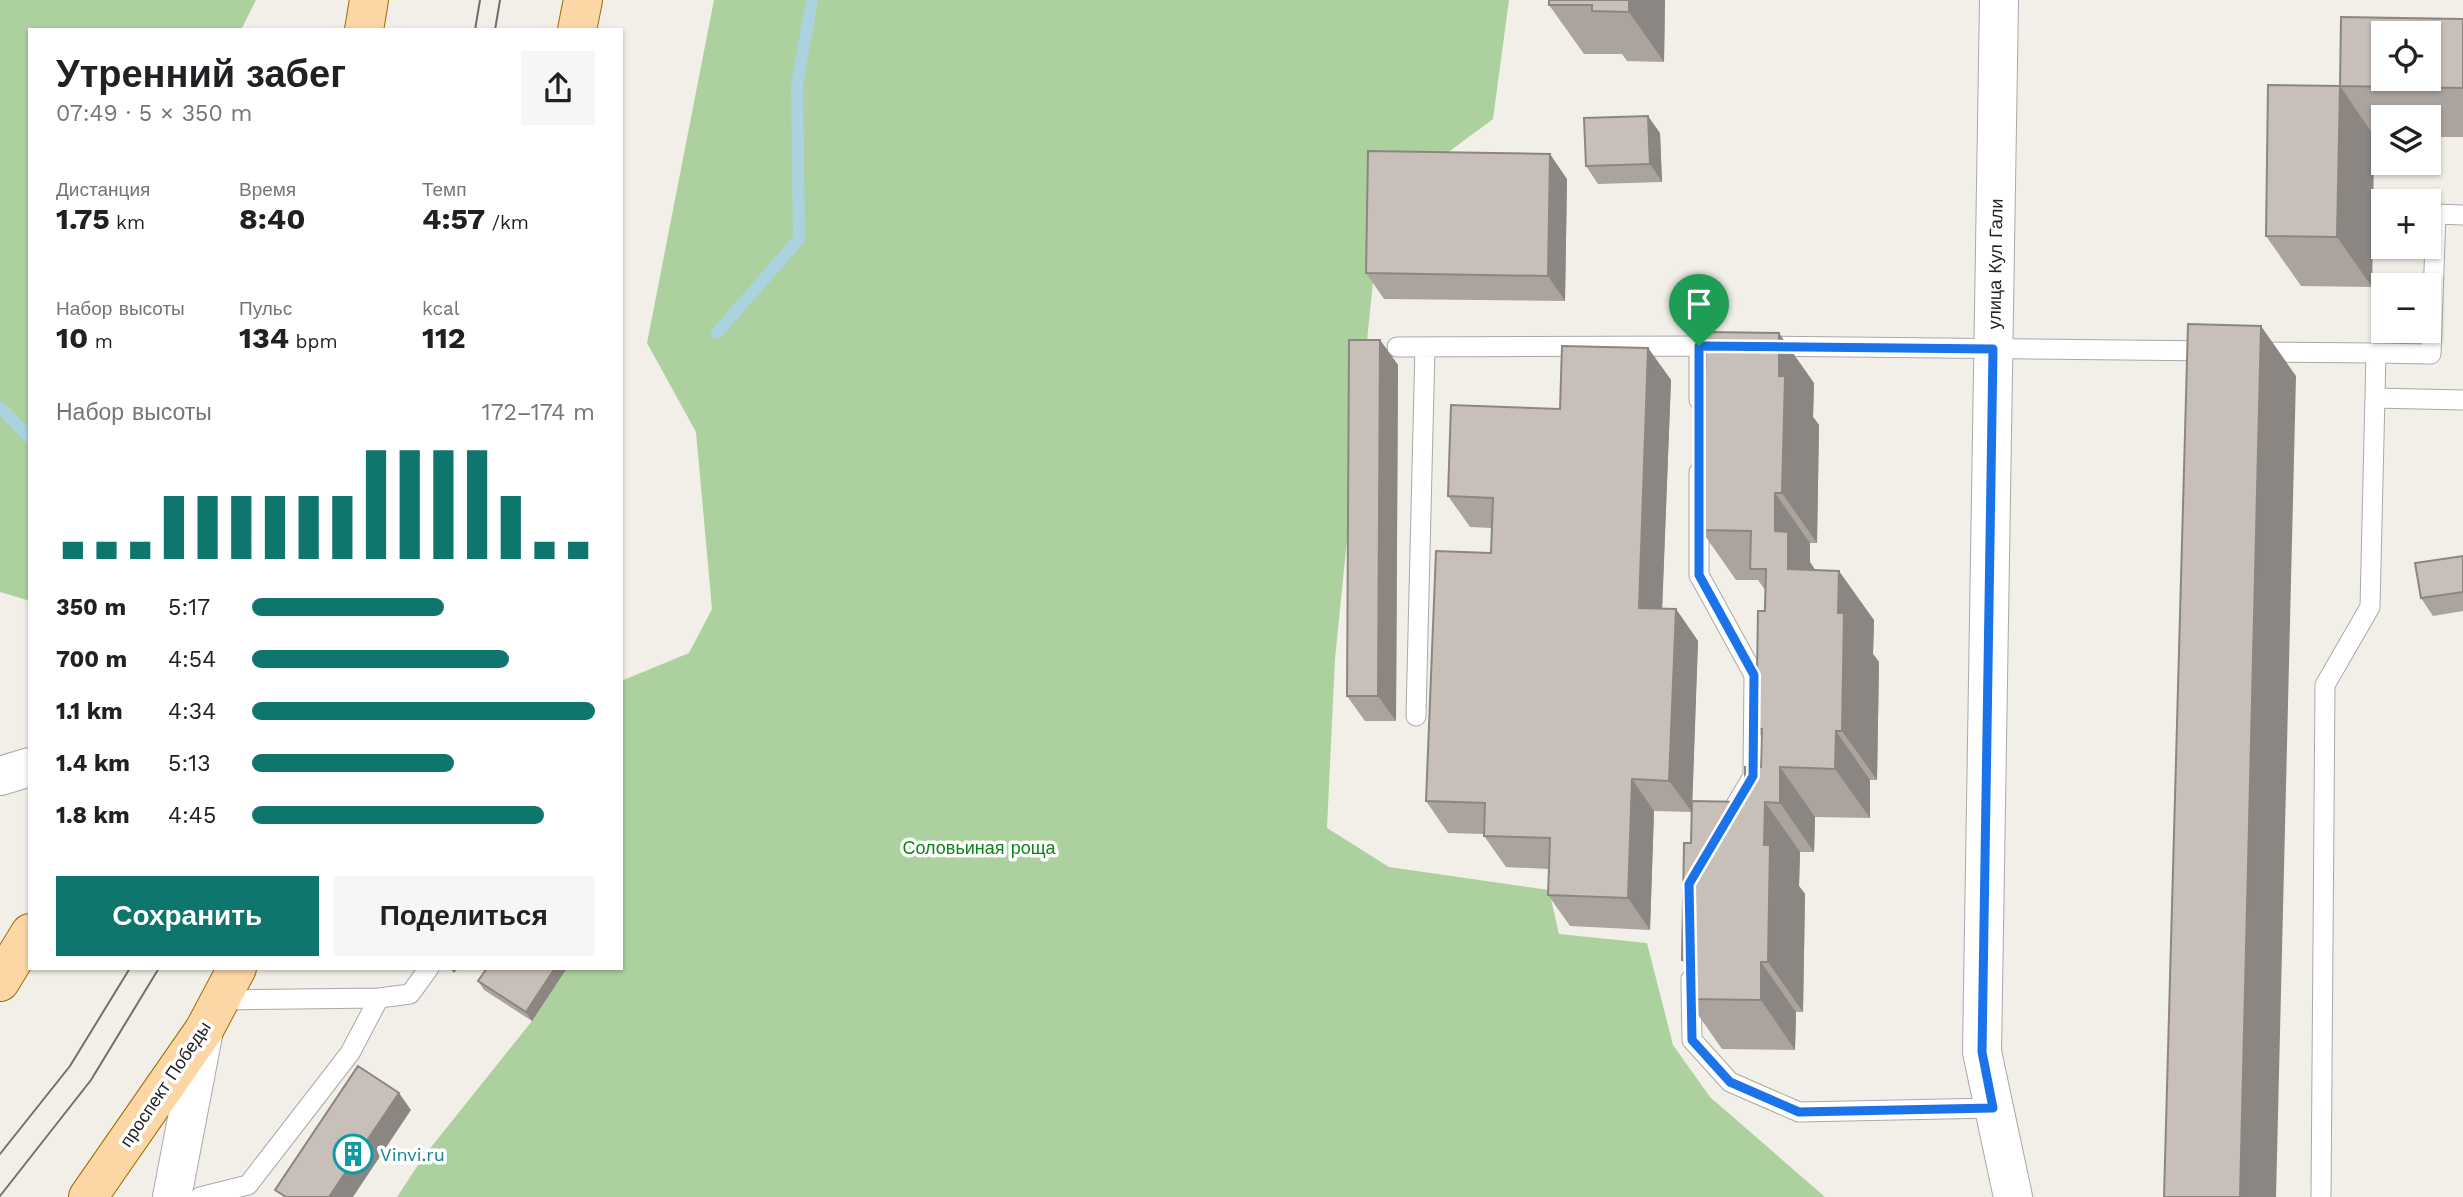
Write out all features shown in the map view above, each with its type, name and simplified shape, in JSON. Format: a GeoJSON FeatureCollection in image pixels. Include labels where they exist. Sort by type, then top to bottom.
{"type":"FeatureCollection","features":[{"type":"Feature","properties":{"kind":"main road"},"geometry":{"type":"LineString","coordinates":[[364,28],[369,0]]}},
{"type":"Feature","properties":{"kind":"main road"},"geometry":{"type":"LineString","coordinates":[[577,28],[583,0]]}},
{"type":"Feature","properties":{"kind":"main road"},"geometry":{"type":"LineString","coordinates":[[0,982],[28,936]]}},
{"type":"Feature","properties":{"kind":"main road","name":"проспект Победы"},"geometry":{"type":"LineString","coordinates":[[88,1197],[220,999]]}},
{"type":"Feature","properties":{"kind":"street","name":"улица Кул Гали"},"geometry":{"type":"LineString","coordinates":[[1999,0],[1982,1052],[2013,1197]]}},
{"type":"Feature","properties":{"kind":"street"},"geometry":{"type":"LineString","coordinates":[[0,776],[28,768]]}},
{"type":"Feature","properties":{"kind":"street"},"geometry":{"type":"LineString","coordinates":[[172,1197],[220,999]]}},
{"type":"Feature","properties":{"kind":"lane"},"geometry":{"type":"LineString","coordinates":[[1396,347],[1699,346],[2431,354],[2436,214],[2463,215]]}},
{"type":"Feature","properties":{"kind":"lane"},"geometry":{"type":"LineString","coordinates":[[1699,346],[1699,413]]}},
{"type":"Feature","properties":{"kind":"lane"},"geometry":{"type":"LineString","coordinates":[[1416,716],[1425,347]]}},
{"type":"Feature","properties":{"kind":"lane"},"geometry":{"type":"LineString","coordinates":[[2321,1197],[2325,685],[2370,607],[2376,353]]}},
{"type":"Feature","properties":{"kind":"lane"},"geometry":{"type":"LineString","coordinates":[[2375,398],[2463,400]]}},
{"type":"Feature","properties":{"kind":"lane"},"geometry":{"type":"LineString","coordinates":[[1699,454],[1699,575],[1754,675],[1753,776],[1717,836]]}},
{"type":"Feature","properties":{"kind":"lane"},"geometry":{"type":"LineString","coordinates":[[1690,962],[1692,1040],[1730,1082],[1799,1112],[1993,1108]]}},
{"type":"Feature","properties":{"kind":"lane"},"geometry":{"type":"LineString","coordinates":[[220,999],[379,998],[410,993],[427,970]]}},
{"type":"Feature","properties":{"kind":"lane"},"geometry":{"type":"LineString","coordinates":[[200,1197],[248,1185],[350,1053],[379,998]]}},
{"type":"Feature","properties":{"kind":"green space"},"geometry":{"type":"Polygon","coordinates":[[[0,0],[256,0],[242,28],[28,28],[28,600],[0,592],[0,0]]]}},
{"type":"Feature","properties":{"kind":"green space","name":"Соловьиная роща"},"geometry":{"type":"Polygon","coordinates":[[[714,0],[1509,0],[1493,119],[1381,202],[1335,659],[1327,828],[1389,867],[1549,890],[1559,934],[1647,943],[1673,1045],[1710,1097],[1825,1197],[397,1197],[424,1156],[532,1021],[566,970],[623,970],[623,680],[689,653],[712,609],[696,432],[647,343],[714,0]]]}},
{"type":"Feature","properties":{"kind":"building"},"geometry":{"type":"Polygon","coordinates":[[[1549,0],[1629,0],[1629,12],[1592,11],[1592,5],[1549,5],[1549,0]]]}},
{"type":"Feature","properties":{"kind":"building"},"geometry":{"type":"Polygon","coordinates":[[[2341,17],[2463,19],[2463,88],[2441,88],[2441,21],[2371,21],[2371,87],[2340,86],[2341,17]]]}},
{"type":"Feature","properties":{"kind":"building"},"geometry":{"type":"Polygon","coordinates":[[[2268,85],[2340,86],[2337,237],[2266,236],[2268,85]]]}},
{"type":"Feature","properties":{"kind":"building"},"geometry":{"type":"Polygon","coordinates":[[[1648,116],[1650,164],[1586,166],[1584,118],[1648,116]]]}},
{"type":"Feature","properties":{"kind":"building"},"geometry":{"type":"Polygon","coordinates":[[[1368,151],[1550,154],[1548,276],[1366,273],[1368,151]]]}},
{"type":"Feature","properties":{"kind":"building"},"geometry":{"type":"Polygon","coordinates":[[[2188,324],[2261,326],[2240,1197],[2164,1197],[2188,324]]]}},
{"type":"Feature","properties":{"kind":"building"},"geometry":{"type":"Polygon","coordinates":[[[1706,332],[1779,333],[1779,376],[1785,376],[1782,493],[1775,493],[1775,531],[1788,532],[1788,569],[1839,571],[1838,613],[1844,613],[1842,731],[1836,731],[1835,769],[1780,767],[1780,803],[1765,802],[1764,845],[1770,845],[1768,962],[1761,962],[1761,1000],[1687,999],[1688,961],[1682,960],[1684,843],[1691,843],[1692,801],[1745,802],[1745,767],[1761,767],[1762,729],[1756,729],[1758,611],[1765,611],[1766,569],[1750,569],[1751,531],[1701,530],[1702,492],[1696,491],[1699,374],[1705,374],[1706,332]]]}},
{"type":"Feature","properties":{"kind":"building"},"geometry":{"type":"Polygon","coordinates":[[[1349,340],[1380,340],[1378,696],[1347,696],[1349,340]]]}},
{"type":"Feature","properties":{"kind":"building"},"geometry":{"type":"Polygon","coordinates":[[[1562,346],[1648,348],[1639,608],[1676,609],[1669,781],[1632,779],[1628,898],[1548,895],[1550,838],[1484,836],[1485,803],[1426,801],[1436,551],[1491,553],[1493,498],[1448,496],[1451,405],[1560,409],[1562,346]]]}},
{"type":"Feature","properties":{"kind":"building"},"geometry":{"type":"Polygon","coordinates":[[[2463,556],[2463,592],[2421,598],[2415,563],[2463,556]]]}},
{"type":"Feature","properties":{"kind":"building"},"geometry":{"type":"Polygon","coordinates":[[[486,970],[554,970],[526,1012],[478,981],[486,970]]]}},
{"type":"Feature","properties":{"kind":"building"},"geometry":{"type":"Polygon","coordinates":[[[358,1066],[399,1093],[329,1197],[286,1197],[275,1190],[358,1066]]]}},
{"type":"Feature","properties":{"kind":"waterway"},"geometry":{"type":"LineString","coordinates":[[717,333],[799,239],[797,85],[812,0]]}},
{"type":"Feature","properties":{"kind":"waterway"},"geometry":{"type":"LineString","coordinates":[[0,407],[28,436]]}},
{"type":"Feature","properties":{"kind":"tram line"},"geometry":{"type":"LineString","coordinates":[[475,28],[480,0]]}},
{"type":"Feature","properties":{"kind":"tram line"},"geometry":{"type":"LineString","coordinates":[[495,28],[500,0]]}},
{"type":"Feature","properties":{"kind":"tram line"},"geometry":{"type":"LineString","coordinates":[[0,1154],[70,1066],[129,970]]}},
{"type":"Feature","properties":{"kind":"tram line"},"geometry":{"type":"LineString","coordinates":[[0,1196],[91,1080],[158,970]]}},
{"type":"Feature","properties":{"kind":"place","name":"Vinvi.ru"},"geometry":{"type":"Point","coordinates":[353,1154]}},
{"type":"Feature","properties":{"kind":"route"},"geometry":{"type":"LineString","coordinates":[[1699,346],[1993,349],[1982,1052],[1993,1108],[1799,1112],[1730,1082],[1692,1040],[1689,884],[1753,776],[1754,675],[1699,575],[1699,346]]}}]}
